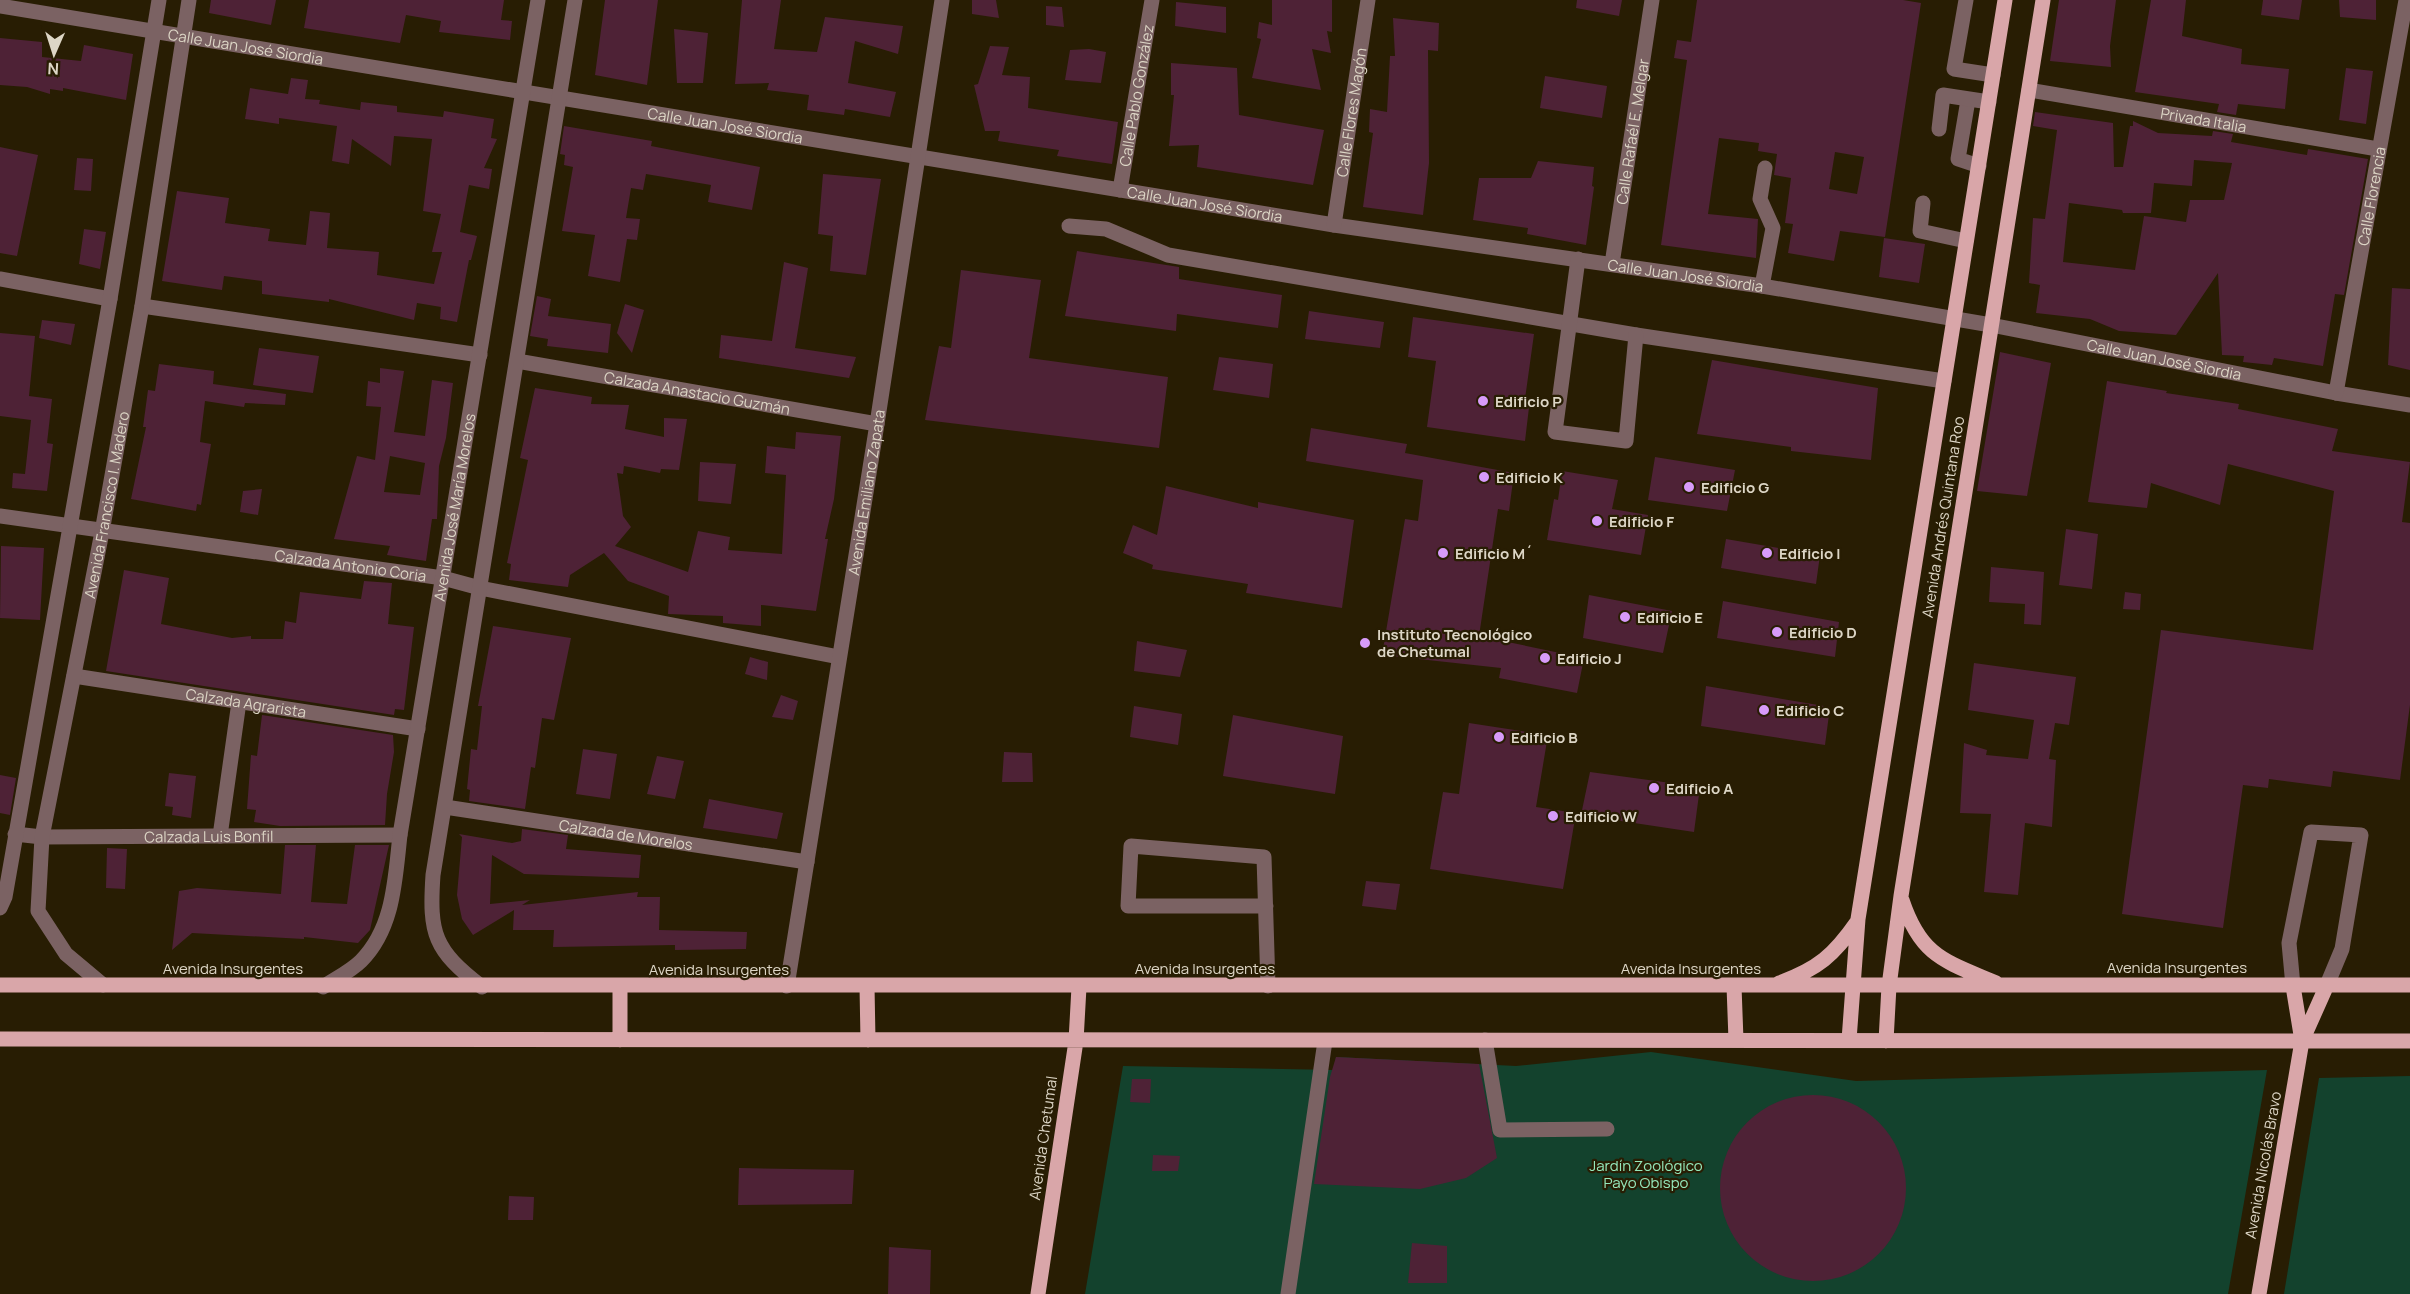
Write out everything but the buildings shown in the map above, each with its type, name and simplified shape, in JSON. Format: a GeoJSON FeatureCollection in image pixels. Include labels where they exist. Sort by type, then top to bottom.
{"type":"FeatureCollection","features":[{"type":"Feature","properties":{"kind":"main road","name":"Avenida Andrés Quintana Roo"},"geometry":{"type":"LineString","coordinates":[[1849,1040],[1858,919],[2005,0]]}},
{"type":"Feature","properties":{"kind":"main road","name":"Avenida Andrés Quintana Roo"},"geometry":{"type":"LineString","coordinates":[[1886,1041],[1889,986],[1901,896],[2043,0]]}},
{"type":"Feature","properties":{"kind":"main road"},"geometry":{"type":"LineString","coordinates":[[1901,896],[1910,923],[1923,944],[1942,960],[2001,985]]}},
{"type":"Feature","properties":{"kind":"main road"},"geometry":{"type":"LineString","coordinates":[[1767,987],[1811,970],[1831,956],[1858,919]]}},
{"type":"Feature","properties":{"kind":"main road","name":"Avenida Nicolás Bravo"},"geometry":{"type":"LineString","coordinates":[[2259,1294],[2302,1041],[2327,985]]}},
{"type":"Feature","properties":{"kind":"main road","name":"Avenida Insurgentes"},"geometry":{"type":"LineString","coordinates":[[0,986],[2410,985]]}},
{"type":"Feature","properties":{"kind":"main road"},"geometry":{"type":"LineString","coordinates":[[867,986],[868,1040]]}},
{"type":"Feature","properties":{"kind":"main road"},"geometry":{"type":"LineString","coordinates":[[1734,986],[1736,1040]]}},
{"type":"Feature","properties":{"kind":"main road","name":"Avenida Nicolás Bravo"},"geometry":{"type":"LineString","coordinates":[[2293,986],[2302,1041]]}},
{"type":"Feature","properties":{"kind":"main road"},"geometry":{"type":"LineString","coordinates":[[620,987],[620,1040]]}},
{"type":"Feature","properties":{"kind":"main road","name":"Avenida Chetumal"},"geometry":{"type":"LineString","coordinates":[[1038,1294],[1076,1041],[1079,987]]}},
{"type":"Feature","properties":{"kind":"main road"},"geometry":{"type":"LineString","coordinates":[[0,1039],[2410,1041]]}},
{"type":"Feature","properties":{"kind":"street","name":"Avenida Francisco I. Madero"},"geometry":{"type":"LineString","coordinates":[[0,908],[5,897],[110,299],[159,0]]}},
{"type":"Feature","properties":{"kind":"street","name":"Avenida Francisco I. Madero"},"geometry":{"type":"LineString","coordinates":[[103,985],[66,954],[38,911],[42,837],[102,532],[142,306],[189,0]]}},
{"type":"Feature","properties":{"kind":"street","name":"Avenida José María Morelos"},"geometry":{"type":"LineString","coordinates":[[323,987],[360,962],[378,941],[387,919],[395,883],[400,835],[538,0]]}},
{"type":"Feature","properties":{"kind":"street"},"geometry":{"type":"LineString","coordinates":[[482,987],[456,967],[439,947],[433,923],[433,875],[575,0]]}},
{"type":"Feature","properties":{"kind":"street","name":"Avenida Emiliano Zapata"},"geometry":{"type":"LineString","coordinates":[[787,986],[919,159],[942,0]]}},
{"type":"Feature","properties":{"kind":"street","name":"Calle Pablo González"},"geometry":{"type":"LineString","coordinates":[[1120,190],[1152,0]]}},
{"type":"Feature","properties":{"kind":"street","name":"Calle Flores Magón"},"geometry":{"type":"LineString","coordinates":[[1334,225],[1368,0]]}},
{"type":"Feature","properties":{"kind":"street","name":"Calle Rafaél E. Melgar"},"geometry":{"type":"LineString","coordinates":[[1612,264],[1652,0]]}},
{"type":"Feature","properties":{"kind":"street"},"geometry":{"type":"LineString","coordinates":[[1966,0],[1954,69],[1993,75]]}},
{"type":"Feature","properties":{"kind":"street","name":"Calle Florencia"},"geometry":{"type":"LineString","coordinates":[[2336,393],[2406,0]]}},
{"type":"Feature","properties":{"kind":"street","name":"Calle Juan José Siordia"},"geometry":{"type":"LineString","coordinates":[[0,6],[523,91],[919,159],[1334,225],[1762,286],[1991,325],[2336,393],[2410,405]]}},
{"type":"Feature","properties":{"kind":"street","name":"Privada Italia"},"geometry":{"type":"LineString","coordinates":[[2028,90],[2378,149]]}},
{"type":"Feature","properties":{"kind":"street"},"geometry":{"type":"LineString","coordinates":[[1939,129],[1943,95],[1989,102]]}},
{"type":"Feature","properties":{"kind":"street"},"geometry":{"type":"LineString","coordinates":[[1968,100],[1958,159],[1979,166]]}},
{"type":"Feature","properties":{"kind":"street"},"geometry":{"type":"LineString","coordinates":[[1762,286],[1773,228],[1760,199],[1765,168]]}},
{"type":"Feature","properties":{"kind":"street"},"geometry":{"type":"LineString","coordinates":[[1923,203],[1920,231],[1966,241]]}},
{"type":"Feature","properties":{"kind":"street"},"geometry":{"type":"LineString","coordinates":[[1069,226],[1106,229],[1168,255],[1636,335],[1944,381]]}},
{"type":"Feature","properties":{"kind":"street"},"geometry":{"type":"LineString","coordinates":[[1578,259],[1556,432],[1626,441],[1636,335]]}},
{"type":"Feature","properties":{"kind":"street"},"geometry":{"type":"LineString","coordinates":[[0,279],[110,299]]}},
{"type":"Feature","properties":{"kind":"street"},"geometry":{"type":"LineString","coordinates":[[142,306],[480,355]]}},
{"type":"Feature","properties":{"kind":"street","name":"Calzada Anastacio Guzmán"},"geometry":{"type":"LineString","coordinates":[[517,361],[877,424]]}},
{"type":"Feature","properties":{"kind":"street","name":"Calzada Antonio Coria"},"geometry":{"type":"LineString","coordinates":[[0,516],[68,528],[443,578],[480,588],[839,657]]}},
{"type":"Feature","properties":{"kind":"street","name":"Calzada Agrarista"},"geometry":{"type":"LineString","coordinates":[[74,676],[418,729]]}},
{"type":"Feature","properties":{"kind":"street"},"geometry":{"type":"LineString","coordinates":[[220,836],[239,702]]}},
{"type":"Feature","properties":{"kind":"street","name":"Calzada de Morelos"},"geometry":{"type":"LineString","coordinates":[[445,807],[807,862]]}},
{"type":"Feature","properties":{"kind":"street"},"geometry":{"type":"LineString","coordinates":[[2293,986],[2289,943],[2311,832],[2361,835],[2342,949],[2327,985]]}},
{"type":"Feature","properties":{"kind":"street","name":"Calzada Luis Bonfil"},"geometry":{"type":"LineString","coordinates":[[15,834],[42,837],[400,835]]}},
{"type":"Feature","properties":{"kind":"street"},"geometry":{"type":"LineString","coordinates":[[1266,906],[1128,906],[1131,846],[1264,857],[1266,906],[1268,986]]}},
{"type":"Feature","properties":{"kind":"street"},"geometry":{"type":"LineString","coordinates":[[1485,1040],[1500,1130],[1608,1129]]}},
{"type":"Feature","properties":{"kind":"street"},"geometry":{"type":"LineString","coordinates":[[1288,1294],[1325,1041]]}},
{"type":"Feature","properties":{"kind":"green space","name":"Jardín Zoológico Payo Obispo"},"geometry":{"type":"Polygon","coordinates":[[[1651,1052],[1856,1081],[2267,1070],[2228,1294],[1085,1294],[1123,1066],[1334,1070],[1336,1057],[1516,1066],[1651,1052]]]}},
{"type":"Feature","properties":{"kind":"green space"},"geometry":{"type":"Polygon","coordinates":[[[2410,1076],[2410,1294],[2284,1294],[2319,1078],[2410,1076]]]}},
{"type":"Feature","properties":{"kind":"place","name":"Edificio P"},"geometry":{"type":"Point","coordinates":[1483,401]}},
{"type":"Feature","properties":{"kind":"place","name":"Edificio K"},"geometry":{"type":"Point","coordinates":[1484,477]}},
{"type":"Feature","properties":{"kind":"place","name":"Edificio G"},"geometry":{"type":"Point","coordinates":[1689,487]}},
{"type":"Feature","properties":{"kind":"place","name":"Edificio F"},"geometry":{"type":"Point","coordinates":[1597,521]}},
{"type":"Feature","properties":{"kind":"place","name":"Edificio M´"},"geometry":{"type":"Point","coordinates":[1443,553]}},
{"type":"Feature","properties":{"kind":"place","name":"Edificio I"},"geometry":{"type":"Point","coordinates":[1767,553]}},
{"type":"Feature","properties":{"kind":"place","name":"Edificio E"},"geometry":{"type":"Point","coordinates":[1625,617]}},
{"type":"Feature","properties":{"kind":"place","name":"Edificio D"},"geometry":{"type":"Point","coordinates":[1777,632]}},
{"type":"Feature","properties":{"kind":"place","name":"Instituto Tecnológico de Chetumal"},"geometry":{"type":"Point","coordinates":[1365,643]}},
{"type":"Feature","properties":{"kind":"place","name":"Edificio J"},"geometry":{"type":"Point","coordinates":[1545,658]}},
{"type":"Feature","properties":{"kind":"place","name":"Edificio C"},"geometry":{"type":"Point","coordinates":[1764,710]}},
{"type":"Feature","properties":{"kind":"place","name":"Edificio B"},"geometry":{"type":"Point","coordinates":[1499,737]}},
{"type":"Feature","properties":{"kind":"place","name":"Edificio A"},"geometry":{"type":"Point","coordinates":[1654,788]}},
{"type":"Feature","properties":{"kind":"place","name":"Edificio W"},"geometry":{"type":"Point","coordinates":[1553,816]}}]}
